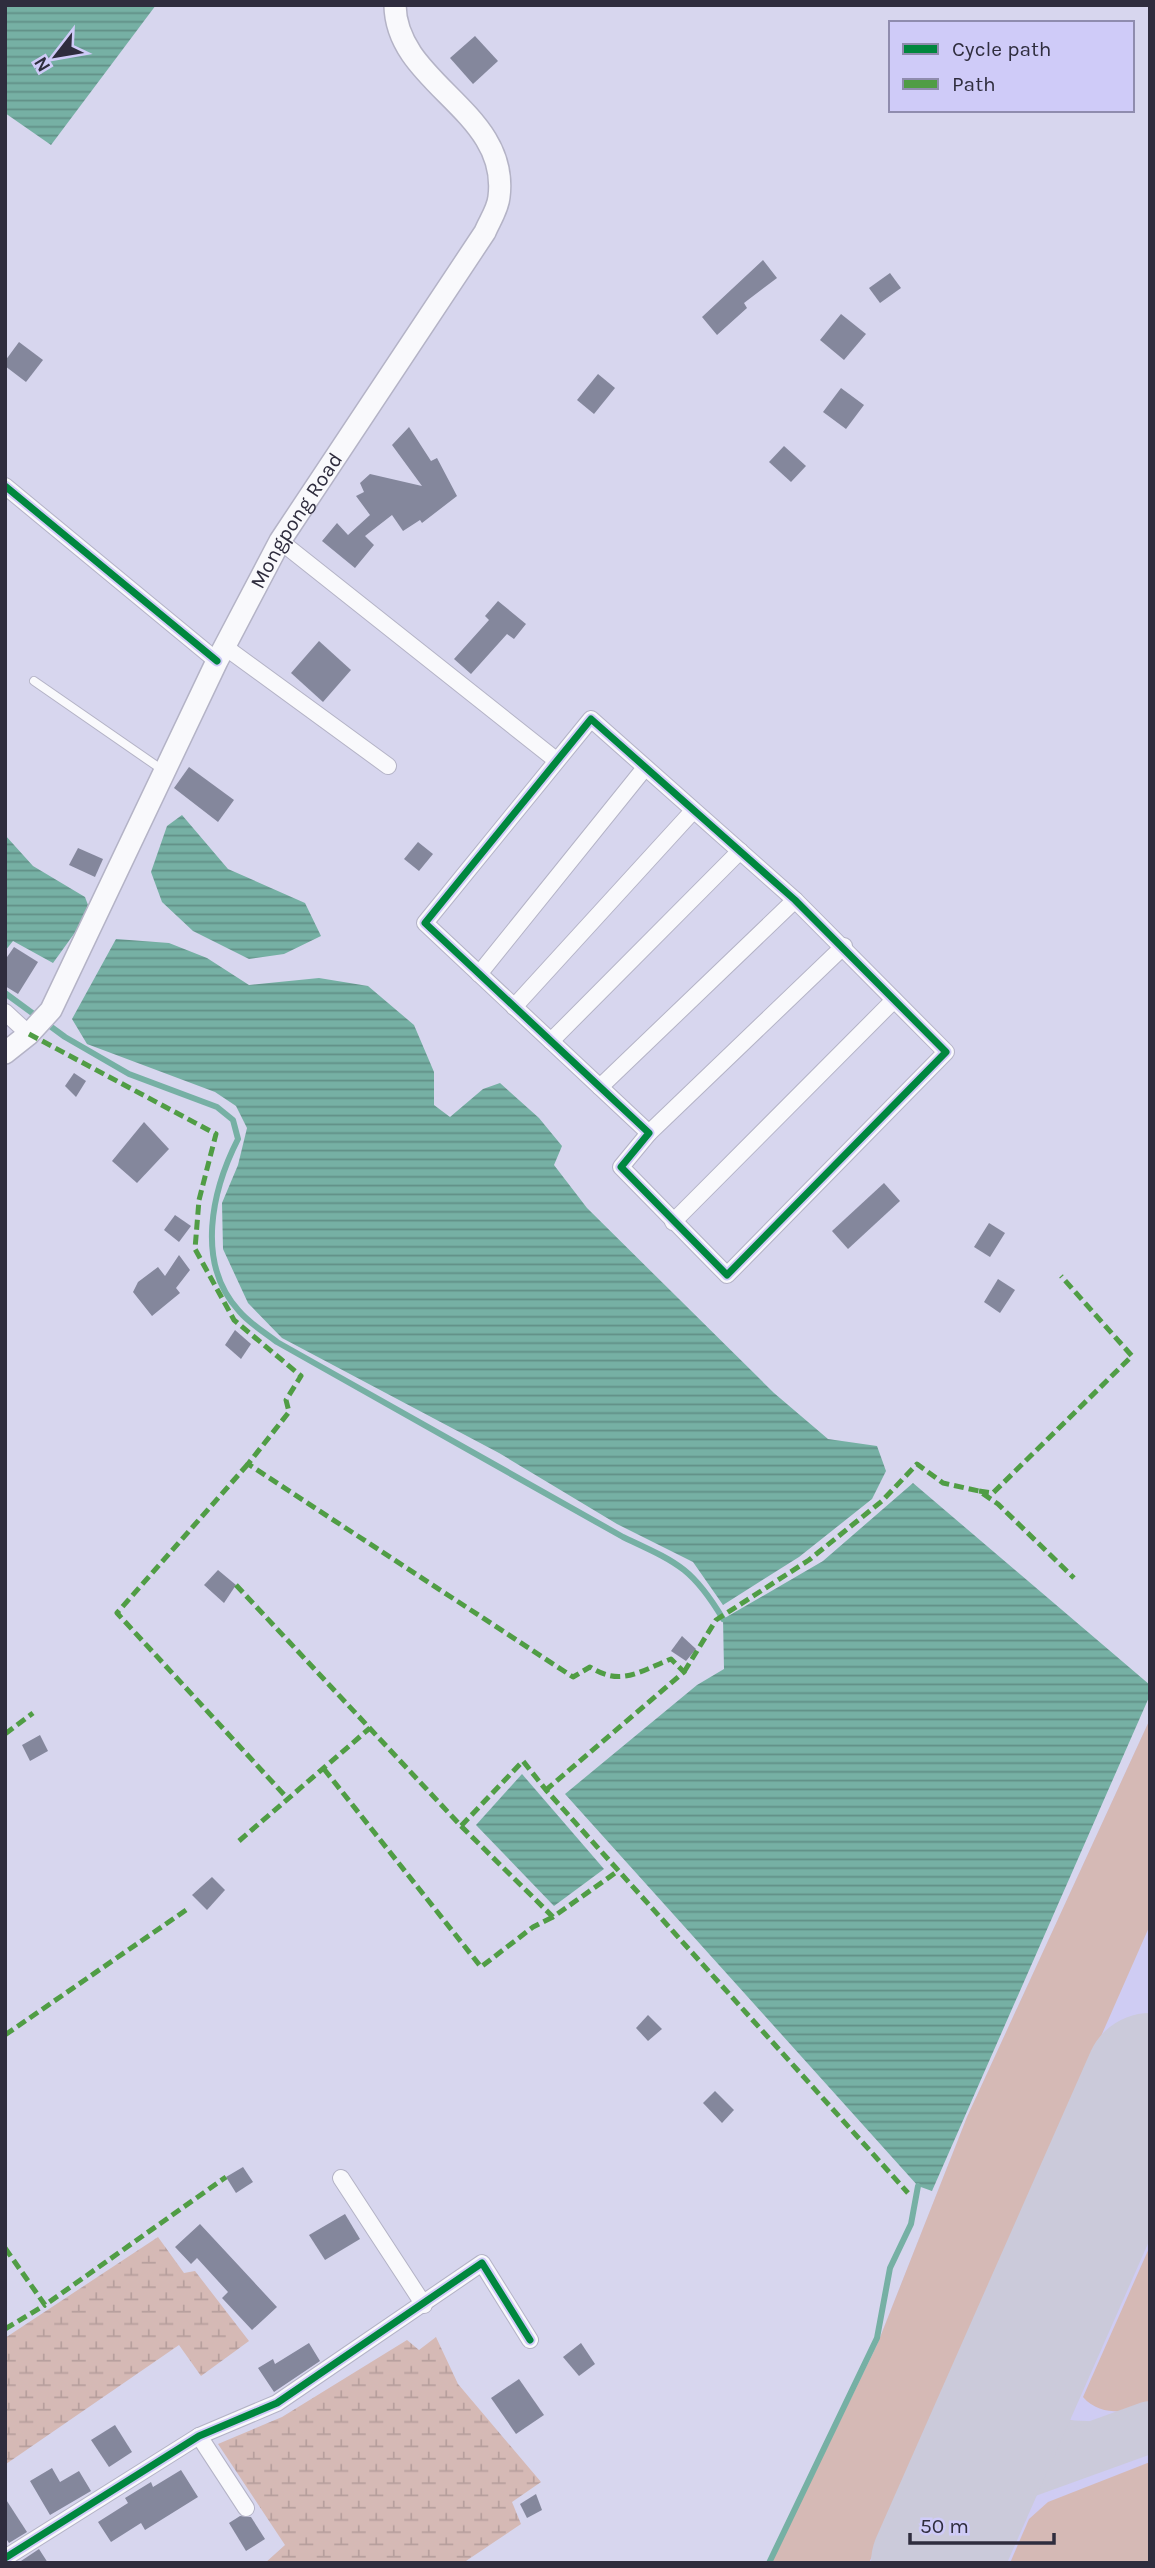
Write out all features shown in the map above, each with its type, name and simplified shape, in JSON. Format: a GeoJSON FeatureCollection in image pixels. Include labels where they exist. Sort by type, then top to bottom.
{"type":"FeatureCollection","features":[{"type":"Feature","properties":{"kind":"main road","name":"Mongpong Road"},"geometry":{"type":"LineString","coordinates":[[5,1053],[29,1034],[51,1010],[221,654],[280,541],[485,232],[499,198],[492,145],[473,118],[410,53],[396,26],[396,5]]}},
{"type":"Feature","properties":{"kind":"street"},"geometry":{"type":"LineString","coordinates":[[5,486],[221,654],[388,766]]}},
{"type":"Feature","properties":{"kind":"street"},"geometry":{"type":"LineString","coordinates":[[280,541],[556,760]]}},
{"type":"Feature","properties":{"kind":"street"},"geometry":{"type":"LineString","coordinates":[[649,1133],[425,923],[591,719],[692,812],[795,900],[844,946],[946,1052],[727,1275],[621,1167],[649,1133],[844,946]]}},
{"type":"Feature","properties":{"kind":"street"},"geometry":{"type":"LineString","coordinates":[[479,974],[645,769]]}},
{"type":"Feature","properties":{"kind":"street"},"geometry":{"type":"LineString","coordinates":[[514,1007],[692,812]]}},
{"type":"Feature","properties":{"kind":"street"},"geometry":{"type":"LineString","coordinates":[[551,1041],[740,851]]}},
{"type":"Feature","properties":{"kind":"street"},"geometry":{"type":"LineString","coordinates":[[600,1087],[795,900]]}},
{"type":"Feature","properties":{"kind":"street"},"geometry":{"type":"LineString","coordinates":[[673,1222],[894,1000]]}},
{"type":"Feature","properties":{"kind":"street"},"geometry":{"type":"LineString","coordinates":[[5,1013],[29,1034]]}},
{"type":"Feature","properties":{"kind":"street"},"geometry":{"type":"LineString","coordinates":[[341,2178],[424,2305]]}},
{"type":"Feature","properties":{"kind":"street"},"geometry":{"type":"LineString","coordinates":[[5,2558],[199,2436],[277,2403],[482,2263],[530,2340]]}},
{"type":"Feature","properties":{"kind":"street"},"geometry":{"type":"LineString","coordinates":[[199,2436],[246,2508]]}},
{"type":"Feature","properties":{"kind":"lane"},"geometry":{"type":"LineString","coordinates":[[34,681],[166,773]]}},
{"type":"Feature","properties":{"kind":"shaded area"},"geometry":{"type":"Polygon","coordinates":[[[5,5],[156,5],[51,145],[5,113],[5,5]]]}},
{"type":"Feature","properties":{"kind":"shaded area"},"geometry":{"type":"Polygon","coordinates":[[[182,815],[228,869],[305,903],[321,936],[284,954],[249,959],[193,931],[162,902],[151,872],[167,826],[182,815]]]}},
{"type":"Feature","properties":{"kind":"shaded area"},"geometry":{"type":"Polygon","coordinates":[[[5,835],[33,866],[85,897],[88,905],[79,927],[53,963],[13,941],[5,951],[5,835]]]}},
{"type":"Feature","properties":{"kind":"shaded area"},"geometry":{"type":"Polygon","coordinates":[[[116,939],[169,943],[207,958],[249,985],[319,978],[368,986],[414,1025],[434,1072],[434,1105],[450,1117],[483,1089],[500,1083],[539,1118],[562,1146],[554,1165],[587,1208],[774,1393],[828,1439],[877,1446],[886,1471],[872,1499],[799,1557],[723,1605],[693,1562],[617,1524],[499,1453],[282,1338],[248,1303],[223,1249],[222,1203],[238,1165],[247,1128],[236,1106],[215,1092],[87,1044],[72,1019],[116,939]]]}},
{"type":"Feature","properties":{"kind":"shaded area"},"geometry":{"type":"Polygon","coordinates":[[[913,1483],[1150,1685],[1150,1695],[932,2191],[918,2186],[565,1794],[697,1685],[724,1669],[723,1619],[823,1561],[913,1483]]]}},
{"type":"Feature","properties":{"kind":"shaded area"},"geometry":{"type":"Polygon","coordinates":[[[1150,1719],[1150,2563],[771,2563],[877,2345],[967,2117],[1150,1719]]]}},
{"type":"Feature","properties":{"kind":"shaded area"},"geometry":{"type":"Polygon","coordinates":[[[522,1774],[604,1869],[554,1906],[476,1825],[522,1774]]]}},
{"type":"Feature","properties":{"kind":"green space"},"geometry":{"type":"Polygon","coordinates":[[[1150,1719],[1150,1925],[869,2563],[771,2563],[877,2345],[967,2117],[1150,1719]]]}},
{"type":"Feature","properties":{"kind":"green space"},"geometry":{"type":"Polygon","coordinates":[[[158,2237],[184,2273],[195,2271],[249,2341],[201,2376],[179,2345],[6,2464],[5,2338],[158,2237]]]}},
{"type":"Feature","properties":{"kind":"green space"},"geometry":{"type":"Polygon","coordinates":[[[1150,2246],[1150,2409],[1114,2411],[1097,2408],[1083,2397],[1150,2246]]]}},
{"type":"Feature","properties":{"kind":"green space"},"geometry":{"type":"Polygon","coordinates":[[[436,2337],[458,2384],[541,2482],[512,2502],[521,2524],[463,2563],[265,2563],[285,2545],[218,2444],[282,2417],[407,2340],[419,2350],[436,2337]]]}},
{"type":"Feature","properties":{"kind":"green space"},"geometry":{"type":"Polygon","coordinates":[[[1150,2462],[1150,2563],[1010,2563],[1029,2519],[1048,2502],[1150,2462]]]}},
{"type":"Feature","properties":{"kind":"building"},"geometry":{"type":"Polygon","coordinates":[[[475,36],[498,61],[473,84],[450,58],[475,36]]]}},
{"type":"Feature","properties":{"kind":"building"},"geometry":{"type":"Polygon","coordinates":[[[763,260],[777,278],[744,303],[747,308],[717,335],[702,317],[763,260]]]}},
{"type":"Feature","properties":{"kind":"building"},"geometry":{"type":"Polygon","coordinates":[[[890,273],[901,288],[880,303],[869,288],[890,273]]]}},
{"type":"Feature","properties":{"kind":"building"},"geometry":{"type":"Polygon","coordinates":[[[841,314],[866,334],[844,360],[820,340],[841,314]]]}},
{"type":"Feature","properties":{"kind":"building"},"geometry":{"type":"Polygon","coordinates":[[[19,342],[43,360],[26,382],[5,366],[5,361],[19,342]]]}},
{"type":"Feature","properties":{"kind":"building"},"geometry":{"type":"Polygon","coordinates":[[[598,374],[615,388],[594,414],[577,400],[598,374]]]}},
{"type":"Feature","properties":{"kind":"building"},"geometry":{"type":"Polygon","coordinates":[[[841,388],[864,405],[846,429],[823,412],[841,388]]]}},
{"type":"Feature","properties":{"kind":"building"},"geometry":{"type":"Polygon","coordinates":[[[409,427],[431,461],[437,458],[457,496],[422,523],[420,520],[403,531],[392,515],[365,536],[374,545],[355,568],[322,541],[337,523],[348,535],[370,515],[356,496],[364,492],[360,483],[370,474],[422,486],[392,445],[409,427]]]}},
{"type":"Feature","properties":{"kind":"building"},"geometry":{"type":"Polygon","coordinates":[[[784,446],[806,466],[791,482],[769,462],[784,446]]]}},
{"type":"Feature","properties":{"kind":"building"},"geometry":{"type":"Polygon","coordinates":[[[498,601],[526,624],[514,639],[507,634],[471,674],[454,659],[489,620],[485,616],[498,601]]]}},
{"type":"Feature","properties":{"kind":"building"},"geometry":{"type":"Polygon","coordinates":[[[319,641],[351,670],[323,702],[291,673],[319,641]]]}},
{"type":"Feature","properties":{"kind":"building"},"geometry":{"type":"Polygon","coordinates":[[[189,767],[234,800],[218,822],[174,788],[189,767]]]}},
{"type":"Feature","properties":{"kind":"building"},"geometry":{"type":"Polygon","coordinates":[[[418,842],[433,854],[419,871],[404,859],[418,842]]]}},
{"type":"Feature","properties":{"kind":"building"},"geometry":{"type":"Polygon","coordinates":[[[78,848],[103,859],[95,877],[69,865],[78,848]]]}},
{"type":"Feature","properties":{"kind":"building"},"geometry":{"type":"Polygon","coordinates":[[[14,947],[38,962],[18,994],[5,986],[5,960],[14,947]]]}},
{"type":"Feature","properties":{"kind":"building"},"geometry":{"type":"Polygon","coordinates":[[[74,1073],[86,1081],[76,1097],[65,1086],[74,1073]]]}},
{"type":"Feature","properties":{"kind":"building"},"geometry":{"type":"Polygon","coordinates":[[[144,1122],[169,1149],[137,1183],[112,1161],[144,1122]]]}},
{"type":"Feature","properties":{"kind":"building"},"geometry":{"type":"Polygon","coordinates":[[[884,1183],[900,1201],[848,1249],[832,1231],[884,1183]]]}},
{"type":"Feature","properties":{"kind":"building"},"geometry":{"type":"Polygon","coordinates":[[[175,1215],[191,1226],[179,1242],[164,1230],[175,1215]]]}},
{"type":"Feature","properties":{"kind":"building"},"geometry":{"type":"Polygon","coordinates":[[[989,1223],[1005,1233],[990,1257],[974,1247],[989,1223]]]}},
{"type":"Feature","properties":{"kind":"building"},"geometry":{"type":"Polygon","coordinates":[[[179,1255],[190,1270],[176,1288],[180,1293],[152,1316],[133,1292],[138,1282],[158,1267],[165,1276],[179,1255]]]}},
{"type":"Feature","properties":{"kind":"building"},"geometry":{"type":"Polygon","coordinates":[[[998,1279],[1015,1290],[1000,1313],[984,1302],[998,1279]]]}},
{"type":"Feature","properties":{"kind":"building"},"geometry":{"type":"Polygon","coordinates":[[[235,1330],[251,1344],[241,1359],[225,1345],[235,1330]]]}},
{"type":"Feature","properties":{"kind":"building"},"geometry":{"type":"Polygon","coordinates":[[[218,1570],[236,1585],[224,1603],[204,1585],[218,1570]]]}},
{"type":"Feature","properties":{"kind":"building"},"geometry":{"type":"Polygon","coordinates":[[[682,1636],[696,1649],[686,1661],[671,1651],[682,1636]]]}},
{"type":"Feature","properties":{"kind":"building"},"geometry":{"type":"Polygon","coordinates":[[[40,1735],[48,1751],[30,1761],[22,1745],[40,1735]]]}},
{"type":"Feature","properties":{"kind":"building"},"geometry":{"type":"Polygon","coordinates":[[[212,1877],[225,1890],[207,1910],[192,1895],[212,1877]]]}},
{"type":"Feature","properties":{"kind":"building"},"geometry":{"type":"Polygon","coordinates":[[[648,2015],[662,2029],[648,2041],[636,2028],[648,2015]]]}},
{"type":"Feature","properties":{"kind":"building"},"geometry":{"type":"Polygon","coordinates":[[[715,2091],[734,2110],[722,2123],[703,2103],[715,2091]]]}},
{"type":"Feature","properties":{"kind":"building"},"geometry":{"type":"Polygon","coordinates":[[[243,2167],[253,2182],[236,2193],[226,2177],[243,2167]]]}},
{"type":"Feature","properties":{"kind":"building"},"geometry":{"type":"Polygon","coordinates":[[[345,2214],[360,2239],[325,2260],[309,2235],[345,2214]]]}},
{"type":"Feature","properties":{"kind":"building"},"geometry":{"type":"Polygon","coordinates":[[[200,2224],[277,2307],[252,2330],[222,2298],[228,2292],[197,2258],[191,2264],[175,2247],[200,2224]]]}},
{"type":"Feature","properties":{"kind":"building"},"geometry":{"type":"Polygon","coordinates":[[[309,2343],[320,2361],[274,2392],[258,2368],[273,2359],[275,2364],[309,2343]]]}},
{"type":"Feature","properties":{"kind":"building"},"geometry":{"type":"Polygon","coordinates":[[[581,2343],[595,2364],[579,2376],[563,2357],[581,2343]]]}},
{"type":"Feature","properties":{"kind":"building"},"geometry":{"type":"Polygon","coordinates":[[[519,2379],[544,2415],[516,2434],[491,2398],[519,2379]]]}},
{"type":"Feature","properties":{"kind":"building"},"geometry":{"type":"Polygon","coordinates":[[[115,2425],[132,2452],[109,2467],[91,2440],[115,2425]]]}},
{"type":"Feature","properties":{"kind":"building"},"geometry":{"type":"Polygon","coordinates":[[[52,2468],[60,2482],[79,2471],[91,2491],[50,2515],[30,2481],[52,2468]]]}},
{"type":"Feature","properties":{"kind":"building"},"geometry":{"type":"Polygon","coordinates":[[[181,2470],[198,2497],[145,2530],[141,2523],[111,2542],[98,2522],[128,2503],[125,2498],[151,2482],[153,2487],[181,2470]]]}},
{"type":"Feature","properties":{"kind":"building"},"geometry":{"type":"Polygon","coordinates":[[[536,2494],[542,2510],[527,2518],[520,2504],[536,2494]]]}},
{"type":"Feature","properties":{"kind":"building"},"geometry":{"type":"Polygon","coordinates":[[[5,2498],[27,2532],[9,2543],[5,2537],[5,2498]]]}},
{"type":"Feature","properties":{"kind":"building"},"geometry":{"type":"Polygon","coordinates":[[[240,2516],[251,2517],[265,2539],[246,2551],[229,2523],[240,2516]]]}},
{"type":"Feature","properties":{"kind":"building"},"geometry":{"type":"Polygon","coordinates":[[[39,2549],[48,2563],[22,2563],[21,2561],[39,2549]]]}},
{"type":"Feature","properties":{"kind":"waterway"},"geometry":{"type":"LineString","coordinates":[[5,993],[65,1037],[129,1074],[217,1107],[233,1120],[238,1139],[215,1203],[212,1249],[225,1292],[247,1320],[277,1342],[623,1537],[670,1560],[702,1588],[723,1619]]}},
{"type":"Feature","properties":{"kind":"waterway"},"geometry":{"type":"LineString","coordinates":[[769,2563],[877,2338],[890,2268],[911,2224],[918,2186]]}},
{"type":"Feature","properties":{"kind":"taxiway"},"geometry":{"type":"LineString","coordinates":[[1018,2377],[1021,2409],[1033,2431],[1056,2443],[1087,2447]]}},
{"type":"Feature","properties":{"kind":"taxiway"},"geometry":{"type":"LineString","coordinates":[[960,2507],[970,2495],[989,2485],[1150,2427]]}},
{"type":"Feature","properties":{"kind":"runway"},"geometry":{"type":"LineString","coordinates":[[936,2563],[1150,2078]]}},
{"type":"Feature","properties":{"kind":"marked path"},"geometry":{"type":"LineString","coordinates":[[29,1034],[216,1134],[199,1200],[195,1249],[234,1320],[301,1376],[286,1400],[289,1412],[248,1464],[573,1677],[590,1667],[611,1676],[630,1675],[671,1659],[684,1672],[546,1790]]}},
{"type":"Feature","properties":{"kind":"marked path"},"geometry":{"type":"LineString","coordinates":[[979,1491],[993,1493],[1132,1356],[1061,1276]]}},
{"type":"Feature","properties":{"kind":"marked path"},"geometry":{"type":"LineString","coordinates":[[248,1464],[117,1613],[288,1799]]}},
{"type":"Feature","properties":{"kind":"marked path"},"geometry":{"type":"LineString","coordinates":[[684,1672],[716,1620],[809,1560],[882,1501],[917,1464],[943,1483],[979,1491],[998,1504],[1074,1578]]}},
{"type":"Feature","properties":{"kind":"marked path"},"geometry":{"type":"LineString","coordinates":[[236,1585],[461,1826],[523,1761],[546,1790],[908,2193]]}},
{"type":"Feature","properties":{"kind":"marked path"},"geometry":{"type":"LineString","coordinates":[[5,1734],[33,1713]]}},
{"type":"Feature","properties":{"kind":"marked path"},"geometry":{"type":"LineString","coordinates":[[239,1841],[370,1728]]}},
{"type":"Feature","properties":{"kind":"marked path"},"geometry":{"type":"LineString","coordinates":[[324,1769],[481,1967],[533,1927],[553,1917]]}},
{"type":"Feature","properties":{"kind":"marked path"},"geometry":{"type":"LineString","coordinates":[[461,1826],[553,1917],[618,1871]]}},
{"type":"Feature","properties":{"kind":"marked path"},"geometry":{"type":"LineString","coordinates":[[5,2035],[189,1908]]}},
{"type":"Feature","properties":{"kind":"marked path"},"geometry":{"type":"LineString","coordinates":[[5,2248],[45,2305],[226,2177]]}},
{"type":"Feature","properties":{"kind":"marked path"},"geometry":{"type":"LineString","coordinates":[[5,2329],[45,2305]]}},
{"type":"Feature","properties":{"kind":"cycle path"},"geometry":{"type":"LineString","coordinates":[[5,486],[217,661]]}},
{"type":"Feature","properties":{"kind":"cycle path"},"geometry":{"type":"LineString","coordinates":[[591,719],[795,900],[946,1052],[727,1275],[621,1167],[649,1133],[425,923],[591,719]]}},
{"type":"Feature","properties":{"kind":"cycle path"},"geometry":{"type":"LineString","coordinates":[[5,2558],[199,2436],[277,2403],[482,2263],[530,2340]]}}]}
